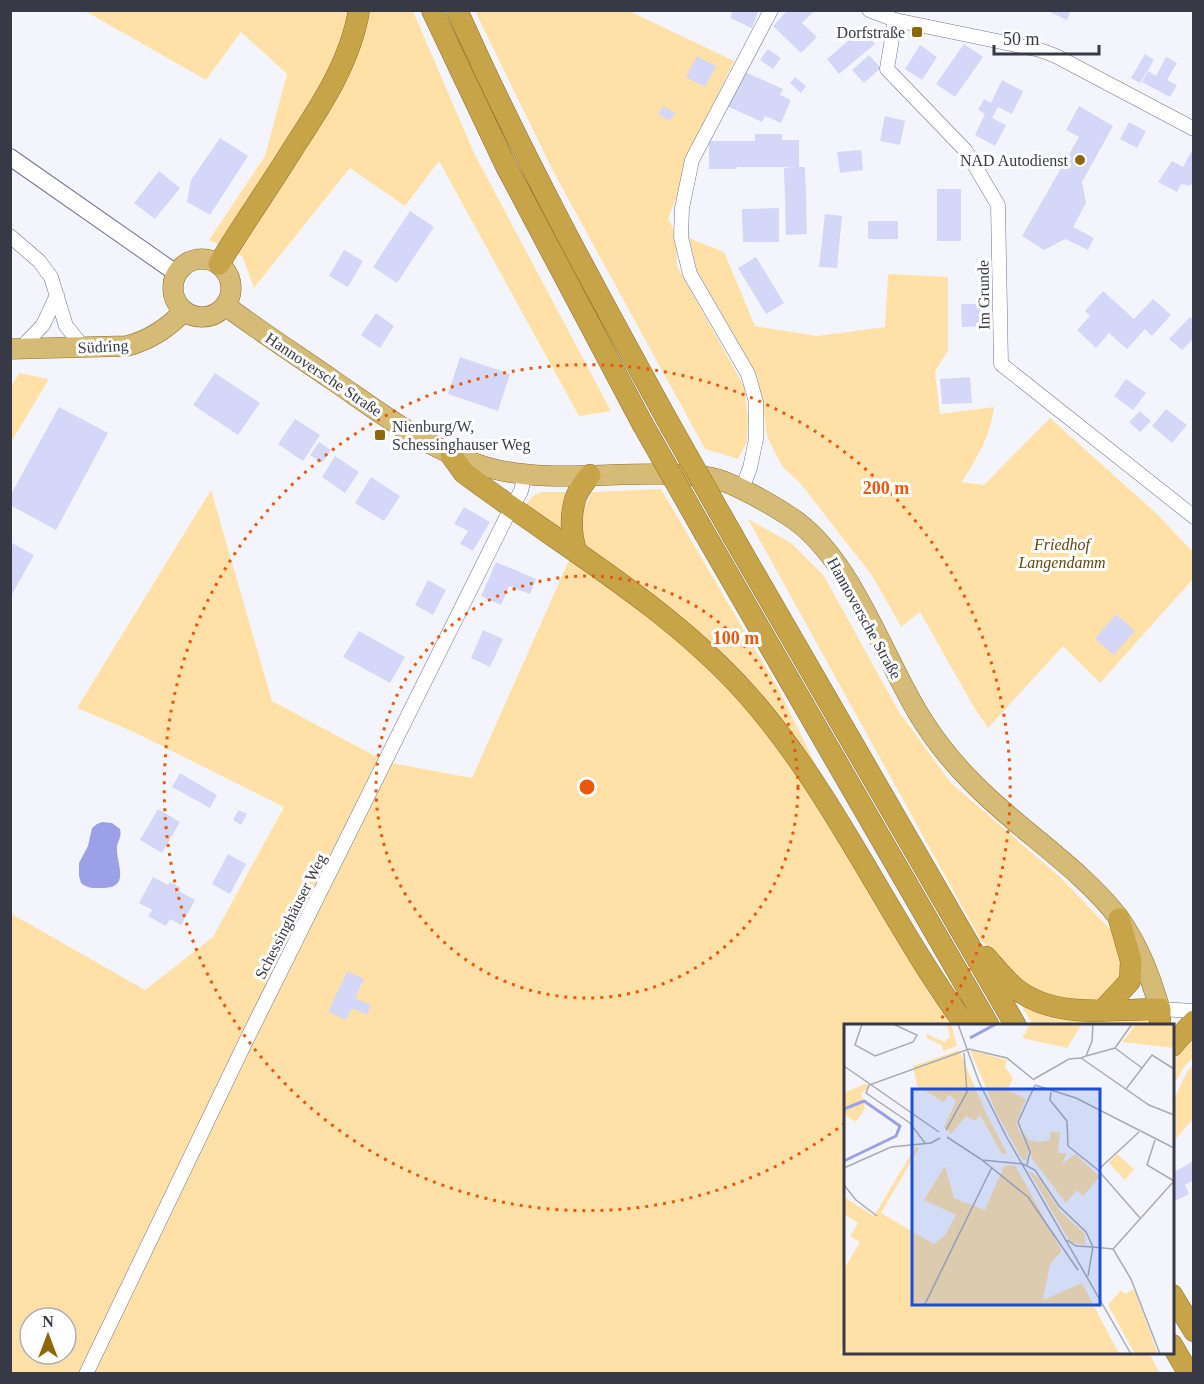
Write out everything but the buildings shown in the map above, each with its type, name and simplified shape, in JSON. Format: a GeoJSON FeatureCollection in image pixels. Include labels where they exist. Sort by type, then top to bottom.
{"type":"FeatureCollection","features":[{"type":"Feature","properties":{"kind":"highway"},"geometry":{"type":"LineString","coordinates":[[219,264],[325,100],[344,57],[359,10]]}},
{"type":"Feature","properties":{"kind":"highway"},"geometry":{"type":"LineString","coordinates":[[432,10],[506,166],[642,423],[988,1024]]}},
{"type":"Feature","properties":{"kind":"highway"},"geometry":{"type":"LineString","coordinates":[[457,10],[526,156],[602,302],[734,538],[1015,1024]]}},
{"type":"Feature","properties":{"kind":"highway"},"geometry":{"type":"LineString","coordinates":[[451,455],[464,473],[511,509],[663,616],[707,654],[746,693],[784,740],[834,813],[903,929],[965,1024]]}},
{"type":"Feature","properties":{"kind":"highway"},"geometry":{"type":"LineString","coordinates":[[576,553],[572,525],[575,498],[590,474]]}},
{"type":"Feature","properties":{"kind":"highway"},"geometry":{"type":"LineString","coordinates":[[1104,1010],[1130,981],[1131,961],[1119,919]]}},
{"type":"Feature","properties":{"kind":"highway"},"geometry":{"type":"LineString","coordinates":[[956,923],[1015,988],[1032,999],[1051,1007],[1076,1011],[1104,1010],[1160,1017]]}},
{"type":"Feature","properties":{"kind":"highway"},"geometry":{"type":"LineString","coordinates":[[1174,1046],[1194,1021]]}},
{"type":"Feature","properties":{"kind":"highway"},"geometry":{"type":"LineString","coordinates":[[1174,1297],[1194,1331]]}},
{"type":"Feature","properties":{"kind":"highway"},"geometry":{"type":"LineString","coordinates":[[1174,1347],[1189,1374]]}},
{"type":"Feature","properties":{"kind":"main road"},"geometry":{"type":"LineString","coordinates":[[202,258],[219,264],[231,280],[232,289],[226,306],[210,317],[192,316],[184,311],[174,297],[176,273],[184,265],[202,258]]}},
{"type":"Feature","properties":{"kind":"main road","name":"Hannoversche Straße"},"geometry":{"type":"LineString","coordinates":[[226,306],[374,408],[451,455],[488,467],[525,474],[682,475],[714,478],[741,489],[790,516],[820,542],[844,574],[918,714],[943,748],[970,781],[1003,813],[1083,880],[1119,919],[1138,948],[1152,981],[1160,1017]]}},
{"type":"Feature","properties":{"kind":"main road","name":"Südring"},"geometry":{"type":"LineString","coordinates":[[16,349],[114,348],[141,342],[162,331],[184,311]]}},
{"type":"Feature","properties":{"kind":"street"},"geometry":{"type":"LineString","coordinates":[[741,489],[750,468],[756,439],[756,402],[748,374],[690,274],[681,237],[682,208],[692,160],[771,10]]}},
{"type":"Feature","properties":{"kind":"street"},"geometry":{"type":"LineString","coordinates":[[868,10],[895,20],[1040,50],[1056,56],[1194,129]]}},
{"type":"Feature","properties":{"kind":"street","name":"Im Grunde"},"geometry":{"type":"LineString","coordinates":[[895,20],[887,69],[966,151],[998,205],[1001,364],[1194,517]]}},
{"type":"Feature","properties":{"kind":"street"},"geometry":{"type":"LineString","coordinates":[[10,158],[176,273]]}},
{"type":"Feature","properties":{"kind":"street"},"geometry":{"type":"LineString","coordinates":[[10,236],[39,261],[51,277],[66,326],[84,348]]}},
{"type":"Feature","properties":{"kind":"street"},"geometry":{"type":"LineString","coordinates":[[16,349],[43,325],[57,295]]}},
{"type":"Feature","properties":{"kind":"street","name":"Schessinghäuser Weg"},"geometry":{"type":"LineString","coordinates":[[86,1374],[246,1039],[521,491],[525,474]]}},
{"type":"Feature","properties":{"kind":"street"},"geometry":{"type":"LineString","coordinates":[[1160,1017],[1194,1011]]}},
{"type":"Feature","properties":{"kind":"green space"},"geometry":{"type":"Polygon","coordinates":[[[85,11],[413,11],[474,153],[611,411],[579,416],[439,161],[405,206],[350,168],[254,288],[242,256],[209,240],[265,156],[287,74],[241,32],[206,80],[85,11]]]}},
{"type":"Feature","properties":{"kind":"green space"},"geometry":{"type":"Polygon","coordinates":[[[475,11],[629,11],[734,61],[705,122],[668,219],[676,233],[677,266],[745,388],[748,420],[747,442],[738,459],[705,449],[554,173],[475,11]]]}},
{"type":"Feature","properties":{"kind":"green space","name":"Friedhof Langendamm"},"geometry":{"type":"Polygon","coordinates":[[[689,238],[724,252],[755,326],[817,336],[885,327],[888,274],[948,277],[948,350],[935,372],[940,414],[994,407],[987,437],[962,482],[984,485],[1050,418],[1156,513],[1193,552],[1193,579],[1100,683],[1063,646],[988,728],[920,612],[901,627],[873,577],[800,483],[783,467],[767,436],[756,374],[697,271],[689,238]]]}},
{"type":"Feature","properties":{"kind":"green space"},"geometry":{"type":"Polygon","coordinates":[[[19,373],[49,379],[11,442],[11,387],[19,373]]]}},
{"type":"Feature","properties":{"kind":"green space"},"geometry":{"type":"Polygon","coordinates":[[[661,489],[778,688],[928,992],[951,1024],[844,1024],[844,1340],[841,1353],[1150,1354],[1160,1373],[11,1373],[10,913],[145,990],[213,937],[284,807],[134,732],[77,708],[211,490],[272,701],[386,762],[472,778],[570,558],[583,535],[583,511],[592,492],[661,489]]]}},
{"type":"Feature","properties":{"kind":"green space"},"geometry":{"type":"Polygon","coordinates":[[[541,492],[572,492],[566,537],[523,507],[533,496],[541,492]]]}},
{"type":"Feature","properties":{"kind":"green space"},"geometry":{"type":"Polygon","coordinates":[[[748,519],[791,543],[824,576],[899,712],[951,783],[1061,878],[1110,929],[1125,963],[1119,987],[1094,1004],[1048,998],[1017,981],[980,939],[748,519]]]}},
{"type":"Feature","properties":{"kind":"green space"},"geometry":{"type":"Polygon","coordinates":[[[1021,1005],[1055,1018],[1149,1015],[1153,1024],[1032,1024],[1021,1005]]]}},
{"type":"Feature","properties":{"kind":"green space"},"geometry":{"type":"Polygon","coordinates":[[[1193,1033],[1193,1058],[1185,1066],[1174,1084],[1175,1056],[1193,1033]]]}},
{"type":"Feature","properties":{"kind":"green space"},"geometry":{"type":"Polygon","coordinates":[[[1193,1065],[1193,1119],[1174,1141],[1174,1099],[1187,1072],[1193,1065]]]}},
{"type":"Feature","properties":{"kind":"water"},"geometry":{"type":"Polygon","coordinates":[[[102,822],[112,823],[120,829],[117,854],[120,879],[112,887],[92,888],[81,883],[79,863],[88,846],[92,828],[102,822]]]}},
{"type":"Feature","properties":{"kind":"place","name":"Dorfstraße"},"geometry":{"type":"Point","coordinates":[917,32]}},
{"type":"Feature","properties":{"kind":"place","name":"NAD Autodienst"},"geometry":{"type":"Point","coordinates":[1080,160]}},
{"type":"Feature","properties":{"kind":"place","name":"Nienburg/W, Schessinghauser Weg"},"geometry":{"type":"Point","coordinates":[380,435]}}]}
